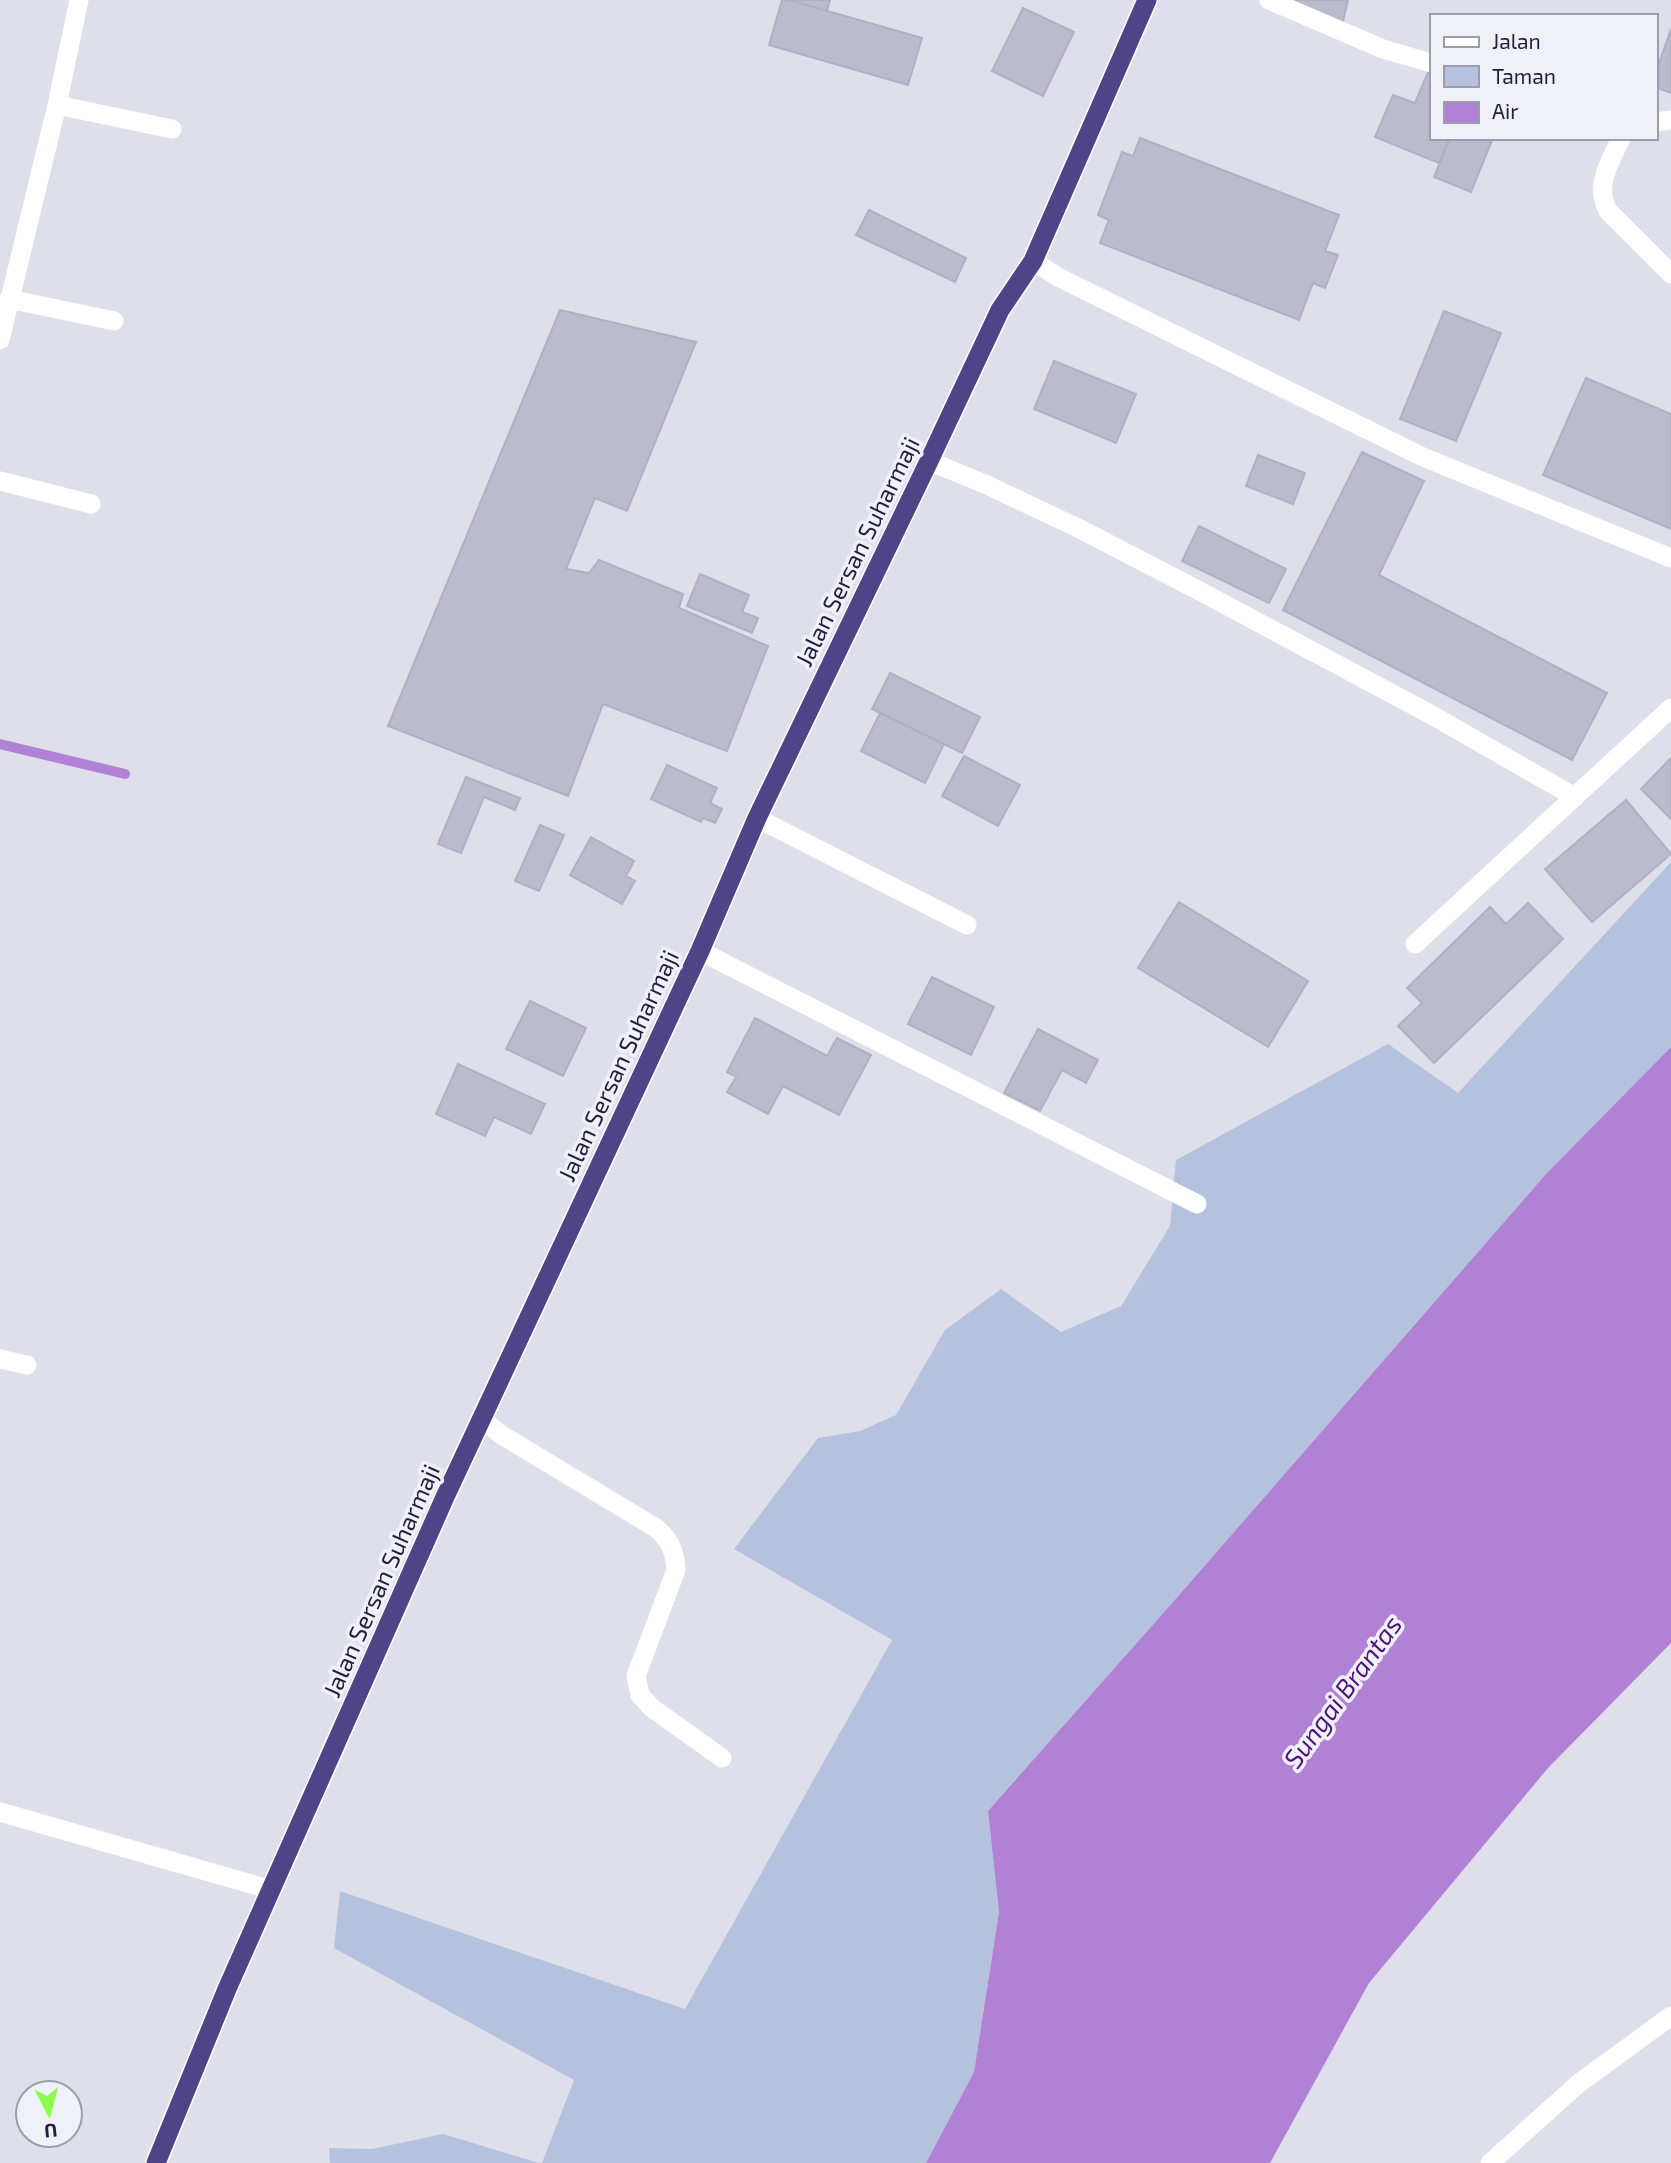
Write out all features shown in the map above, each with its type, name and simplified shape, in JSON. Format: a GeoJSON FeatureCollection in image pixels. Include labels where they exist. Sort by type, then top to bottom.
{"type":"FeatureCollection","features":[{"type":"Feature","properties":{"kind":"highway","name":"Jalan Sersan Suharmaji"},"geometry":{"type":"LineString","coordinates":[[156,2163],[227,1989],[445,1497],[700,951],[757,818],[1000,310],[1033,261],[1147,0]]}},
{"type":"Feature","properties":{"kind":"street"},"geometry":{"type":"LineString","coordinates":[[0,340],[57,105],[79,0]]}},
{"type":"Feature","properties":{"kind":"street"},"geometry":{"type":"LineString","coordinates":[[1269,0],[1383,49],[1430,63]]}},
{"type":"Feature","properties":{"kind":"street"},"geometry":{"type":"LineString","coordinates":[[57,105],[172,129]]}},
{"type":"Feature","properties":{"kind":"street"},"geometry":{"type":"LineString","coordinates":[[1620,140],[1603,177],[1603,201],[1608,211],[1671,274]]}},
{"type":"Feature","properties":{"kind":"street"},"geometry":{"type":"LineString","coordinates":[[1033,261],[1070,283],[1423,457],[1671,558]]}},
{"type":"Feature","properties":{"kind":"street"},"geometry":{"type":"LineString","coordinates":[[9,299],[114,321]]}},
{"type":"Feature","properties":{"kind":"street"},"geometry":{"type":"LineString","coordinates":[[929,461],[1078,528],[1192,587],[1430,714],[1575,797]]}},
{"type":"Feature","properties":{"kind":"street"},"geometry":{"type":"LineString","coordinates":[[0,481],[91,504]]}},
{"type":"Feature","properties":{"kind":"street"},"geometry":{"type":"LineString","coordinates":[[1415,944],[1671,708]]}},
{"type":"Feature","properties":{"kind":"street"},"geometry":{"type":"LineString","coordinates":[[757,818],[967,925]]}},
{"type":"Feature","properties":{"kind":"street"},"geometry":{"type":"LineString","coordinates":[[700,951],[1197,1204]]}},
{"type":"Feature","properties":{"kind":"street"},"geometry":{"type":"LineString","coordinates":[[0,1359],[27,1365]]}},
{"type":"Feature","properties":{"kind":"street"},"geometry":{"type":"LineString","coordinates":[[483,1420],[500,1434],[656,1528],[668,1538],[675,1555],[676,1570],[636,1676],[640,1695],[652,1708],[722,1758]]}},
{"type":"Feature","properties":{"kind":"street"},"geometry":{"type":"LineString","coordinates":[[0,1812],[272,1890]]}},
{"type":"Feature","properties":{"kind":"street"},"geometry":{"type":"LineString","coordinates":[[1490,2163],[1578,2084],[1671,2016]]}},
{"type":"Feature","properties":{"kind":"green space"},"geometry":{"type":"Polygon","coordinates":[[[1671,862],[1671,1047],[1546,1174],[988,1811],[999,1912],[974,2072],[926,2163],[542,2163],[574,2080],[334,1948],[340,1891],[685,2009],[892,1640],[734,1549],[818,1438],[860,1431],[896,1415],[945,1330],[1001,1289],[1061,1332],[1121,1306],[1170,1226],[1176,1160],[1388,1044],[1458,1093],[1671,862]]]}},
{"type":"Feature","properties":{"kind":"green space"},"geometry":{"type":"Polygon","coordinates":[[[443,2134],[539,2163],[330,2163],[329,2148],[372,2149],[443,2134]]]}},
{"type":"Feature","properties":{"kind":"water","name":"Sungai Brantas"},"geometry":{"type":"Polygon","coordinates":[[[1671,1047],[1671,1643],[1548,1768],[1369,1983],[1270,2163],[926,2163],[974,2072],[999,1912],[988,1811],[1546,1174],[1671,1047]]]}},
{"type":"Feature","properties":{"kind":"building"},"geometry":{"type":"Polygon","coordinates":[[[782,0],[922,38],[908,85],[769,45],[782,0]]]}},
{"type":"Feature","properties":{"kind":"building"},"geometry":{"type":"Polygon","coordinates":[[[789,0],[830,0],[827,11],[789,0]]]}},
{"type":"Feature","properties":{"kind":"building"},"geometry":{"type":"Polygon","coordinates":[[[1291,0],[1348,0],[1342,25],[1291,0]]]}},
{"type":"Feature","properties":{"kind":"building"},"geometry":{"type":"Polygon","coordinates":[[[1023,8],[1074,32],[1043,96],[992,71],[1023,8]]]}},
{"type":"Feature","properties":{"kind":"building"},"geometry":{"type":"Polygon","coordinates":[[[1671,29],[1671,93],[1657,88],[1657,69],[1671,29]]]}},
{"type":"Feature","properties":{"kind":"building"},"geometry":{"type":"Polygon","coordinates":[[[1430,67],[1430,140],[1449,140],[1439,163],[1375,137],[1393,95],[1415,103],[1430,67]]]}},
{"type":"Feature","properties":{"kind":"building"},"geometry":{"type":"Polygon","coordinates":[[[1140,138],[1339,215],[1325,251],[1338,255],[1325,288],[1313,283],[1299,320],[1100,243],[1109,220],[1098,215],[1122,152],[1133,156],[1140,138]]]}},
{"type":"Feature","properties":{"kind":"building"},"geometry":{"type":"Polygon","coordinates":[[[1449,140],[1492,140],[1471,192],[1434,177],[1449,140]]]}},
{"type":"Feature","properties":{"kind":"building"},"geometry":{"type":"Polygon","coordinates":[[[869,210],[966,258],[955,282],[856,235],[869,210]]]}},
{"type":"Feature","properties":{"kind":"building"},"geometry":{"type":"Polygon","coordinates":[[[560,310],[696,342],[627,511],[595,498],[566,569],[589,573],[599,560],[683,594],[679,608],[768,646],[727,751],[603,704],[568,796],[388,726],[560,310]]]}},
{"type":"Feature","properties":{"kind":"building"},"geometry":{"type":"Polygon","coordinates":[[[1444,311],[1501,333],[1456,441],[1400,419],[1444,311]]]}},
{"type":"Feature","properties":{"kind":"building"},"geometry":{"type":"Polygon","coordinates":[[[1054,361],[1136,394],[1116,443],[1034,409],[1054,361]]]}},
{"type":"Feature","properties":{"kind":"building"},"geometry":{"type":"Polygon","coordinates":[[[1586,378],[1671,414],[1671,529],[1543,475],[1586,378]]]}},
{"type":"Feature","properties":{"kind":"building"},"geometry":{"type":"Polygon","coordinates":[[[1362,452],[1424,481],[1379,575],[1607,693],[1572,760],[1283,610],[1362,452]]]}},
{"type":"Feature","properties":{"kind":"building"},"geometry":{"type":"Polygon","coordinates":[[[1258,455],[1305,473],[1293,504],[1246,486],[1258,455]]]}},
{"type":"Feature","properties":{"kind":"building"},"geometry":{"type":"Polygon","coordinates":[[[1199,526],[1286,569],[1269,603],[1182,561],[1199,526]]]}},
{"type":"Feature","properties":{"kind":"building"},"geometry":{"type":"Polygon","coordinates":[[[700,574],[749,595],[742,612],[758,618],[752,633],[687,606],[700,574]]]}},
{"type":"Feature","properties":{"kind":"building"},"geometry":{"type":"Polygon","coordinates":[[[890,673],[980,717],[962,753],[872,709],[890,673]]]}},
{"type":"Feature","properties":{"kind":"building"},"geometry":{"type":"Polygon","coordinates":[[[880,713],[944,744],[925,783],[861,751],[880,713]]]}},
{"type":"Feature","properties":{"kind":"building"},"geometry":{"type":"Polygon","coordinates":[[[964,756],[1020,785],[998,826],[942,796],[964,756]]]}},
{"type":"Feature","properties":{"kind":"building"},"geometry":{"type":"Polygon","coordinates":[[[1671,758],[1671,819],[1641,789],[1671,758]]]}},
{"type":"Feature","properties":{"kind":"building"},"geometry":{"type":"Polygon","coordinates":[[[667,765],[717,788],[710,803],[722,809],[715,823],[703,818],[701,822],[651,799],[667,765]]]}},
{"type":"Feature","properties":{"kind":"building"},"geometry":{"type":"Polygon","coordinates":[[[466,777],[520,798],[515,810],[484,797],[461,853],[438,844],[466,777]]]}},
{"type":"Feature","properties":{"kind":"building"},"geometry":{"type":"Polygon","coordinates":[[[1626,800],[1671,854],[1592,922],[1545,869],[1626,800]]]}},
{"type":"Feature","properties":{"kind":"building"},"geometry":{"type":"Polygon","coordinates":[[[540,825],[564,835],[539,891],[515,881],[540,825]]]}},
{"type":"Feature","properties":{"kind":"building"},"geometry":{"type":"Polygon","coordinates":[[[591,837],[634,861],[626,876],[635,881],[622,904],[570,875],[591,837]]]}},
{"type":"Feature","properties":{"kind":"building"},"geometry":{"type":"Polygon","coordinates":[[[1179,902],[1308,981],[1268,1047],[1138,968],[1179,902]]]}},
{"type":"Feature","properties":{"kind":"building"},"geometry":{"type":"Polygon","coordinates":[[[1528,903],[1563,939],[1434,1063],[1398,1026],[1422,1003],[1407,988],[1490,907],[1506,924],[1528,903]]]}},
{"type":"Feature","properties":{"kind":"building"},"geometry":{"type":"Polygon","coordinates":[[[932,977],[994,1007],[971,1055],[908,1024],[932,977]]]}},
{"type":"Feature","properties":{"kind":"building"},"geometry":{"type":"Polygon","coordinates":[[[530,1001],[586,1028],[563,1076],[506,1049],[530,1001]]]}},
{"type":"Feature","properties":{"kind":"building"},"geometry":{"type":"Polygon","coordinates":[[[755,1018],[827,1056],[837,1038],[871,1055],[839,1115],[783,1086],[768,1114],[727,1092],[736,1077],[727,1072],[755,1018]]]}},
{"type":"Feature","properties":{"kind":"building"},"geometry":{"type":"Polygon","coordinates":[[[1038,1029],[1098,1060],[1086,1083],[1062,1070],[1040,1111],[1004,1093],[1038,1029]]]}},
{"type":"Feature","properties":{"kind":"building"},"geometry":{"type":"Polygon","coordinates":[[[458,1064],[545,1104],[531,1134],[494,1117],[485,1136],[436,1114],[458,1064]]]}},
{"type":"Feature","properties":{"kind":"waterway"},"geometry":{"type":"LineString","coordinates":[[0,744],[125,774]]}}]}
